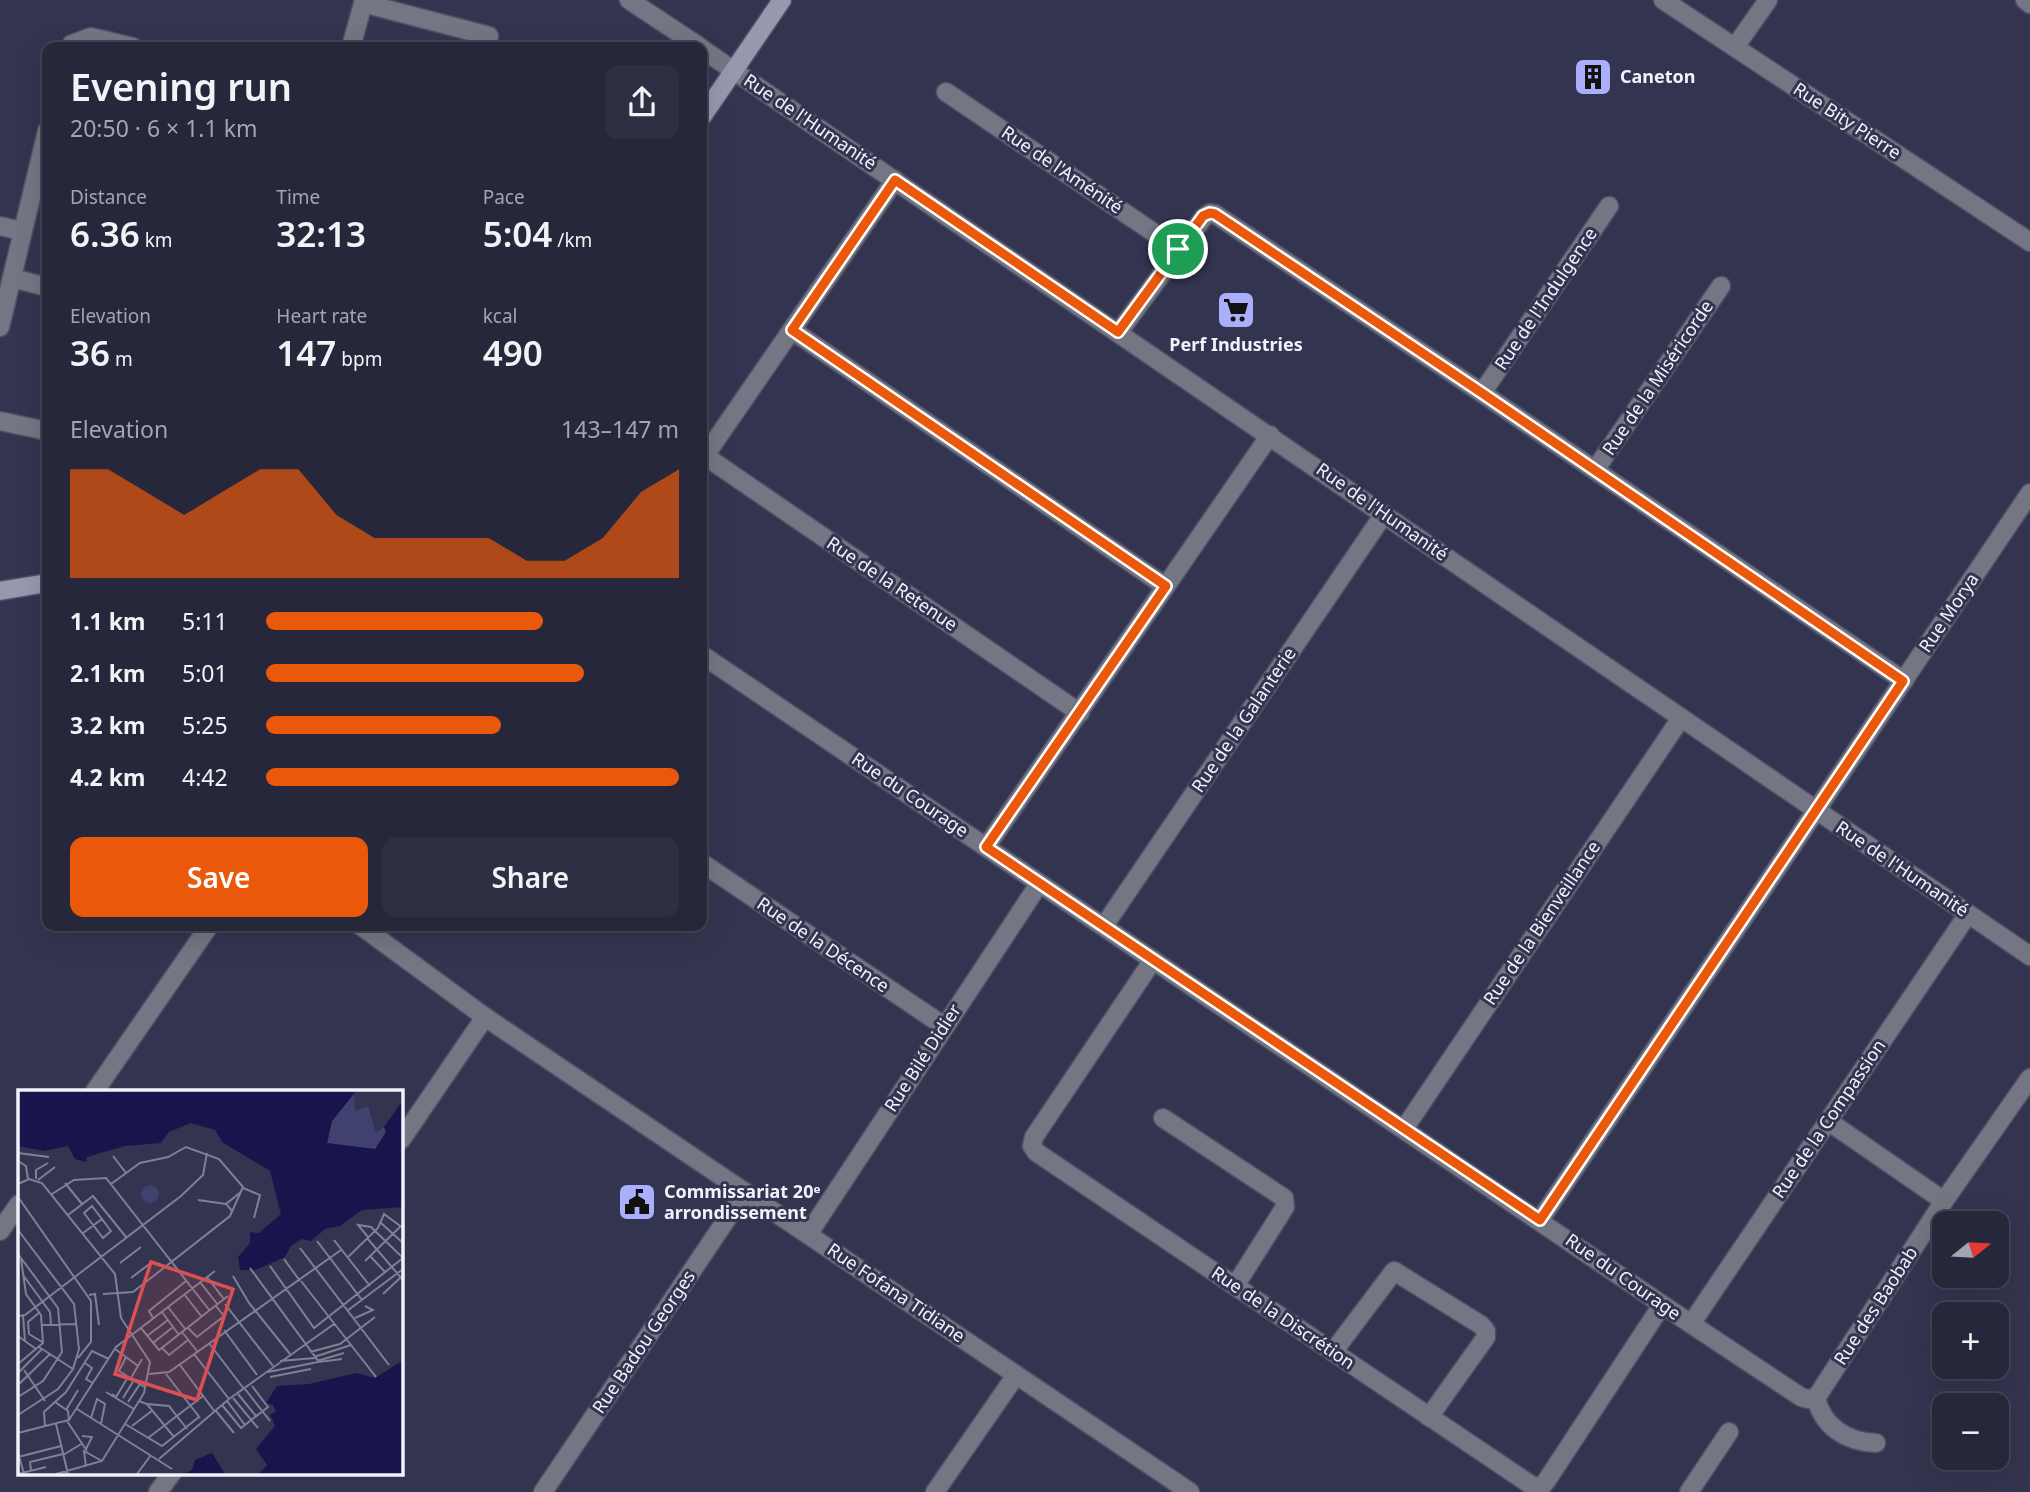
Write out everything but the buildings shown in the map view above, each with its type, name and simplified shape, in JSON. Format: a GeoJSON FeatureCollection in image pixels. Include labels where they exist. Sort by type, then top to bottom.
{"type":"FeatureCollection","features":[{"type":"Feature","properties":{"kind":"street","name":"Rue de l'Humanité"},"geometry":{"type":"LineString","coordinates":[[629,0],[692,42]]}},
{"type":"Feature","properties":{"kind":"street"},"geometry":{"type":"LineString","coordinates":[[707,110],[782,0]]}},
{"type":"Feature","properties":{"kind":"street","name":"Rue Bity Pierre"},"geometry":{"type":"LineString","coordinates":[[1663,0],[2030,242]]}},
{"type":"Feature","properties":{"kind":"street"},"geometry":{"type":"LineString","coordinates":[[1735,47],[1768,0]]}},
{"type":"Feature","properties":{"kind":"street"},"geometry":{"type":"LineString","coordinates":[[2025,0],[2030,4]]}},
{"type":"Feature","properties":{"kind":"street"},"geometry":{"type":"LineString","coordinates":[[352,42],[364,1],[489,36]]}},
{"type":"Feature","properties":{"kind":"street"},"geometry":{"type":"LineString","coordinates":[[77,42],[91,37],[112,42]]}},
{"type":"Feature","properties":{"kind":"street","name":"Rue de l'Humanité"},"geometry":{"type":"LineString","coordinates":[[707,52],[1968,914],[2028,951]]}},
{"type":"Feature","properties":{"kind":"street","name":"Rue de l'Aménité"},"geometry":{"type":"LineString","coordinates":[[946,92],[1178,249]]}},
{"type":"Feature","properties":{"kind":"street"},"geometry":{"type":"LineString","coordinates":[[0,327],[42,159]]}},
{"type":"Feature","properties":{"kind":"street"},"geometry":{"type":"LineString","coordinates":[[707,452],[895,180]]}},
{"type":"Feature","properties":{"kind":"street","name":"Rue de l'Indulgence"},"geometry":{"type":"LineString","coordinates":[[1482,393],[1609,206]]}},
{"type":"Feature","properties":{"kind":"street"},"geometry":{"type":"LineString","coordinates":[[1118,332],[1203,216],[1215,214],[1903,681]]}},
{"type":"Feature","properties":{"kind":"street"},"geometry":{"type":"LineString","coordinates":[[0,226],[22,232]]}},
{"type":"Feature","properties":{"kind":"street"},"geometry":{"type":"LineString","coordinates":[[12,278],[42,286]]}},
{"type":"Feature","properties":{"kind":"street","name":"Rue de la Miséricorde"},"geometry":{"type":"LineString","coordinates":[[1595,470],[1721,286]]}},
{"type":"Feature","properties":{"kind":"street"},"geometry":{"type":"LineString","coordinates":[[792,330],[1166,586]]}},
{"type":"Feature","properties":{"kind":"street"},"geometry":{"type":"LineString","coordinates":[[0,421],[42,431]]}},
{"type":"Feature","properties":{"kind":"street"},"geometry":{"type":"LineString","coordinates":[[986,847],[1270,435]]}},
{"type":"Feature","properties":{"kind":"street","name":"Rue de la Retenue"},"geometry":{"type":"LineString","coordinates":[[707,461],[1080,713]]}},
{"type":"Feature","properties":{"kind":"street","name":"Rue Morya"},"geometry":{"type":"LineString","coordinates":[[1540,1220],[2030,493]]}},
{"type":"Feature","properties":{"kind":"street","name":"Rue de la Galanterie"},"geometry":{"type":"LineString","coordinates":[[1104,926],[1384,513]]}},
{"type":"Feature","properties":{"kind":"street"},"geometry":{"type":"LineString","coordinates":[[0,591],[42,584]]}},
{"type":"Feature","properties":{"kind":"street","name":"Rue du Courage"},"geometry":{"type":"LineString","coordinates":[[707,658],[1662,1305],[1801,1397],[1816,1398]]}},
{"type":"Feature","properties":{"kind":"street","name":"Rue de la Bienveillance"},"geometry":{"type":"LineString","coordinates":[[1404,1129],[1681,718]]}},
{"type":"Feature","properties":{"kind":"street","name":"Rue de la Décence"},"geometry":{"type":"LineString","coordinates":[[707,866],[944,1026]]}},
{"type":"Feature","properties":{"kind":"street","name":"Rue Bilé Didier"},"geometry":{"type":"LineString","coordinates":[[809,1233],[1039,884]]}},
{"type":"Feature","properties":{"kind":"street","name":"Rue de la Compassion"},"geometry":{"type":"LineString","coordinates":[[1691,1324],[1968,914]]}},
{"type":"Feature","properties":{"kind":"street"},"geometry":{"type":"LineString","coordinates":[[96,1090],[206,931]]}},
{"type":"Feature","properties":{"kind":"street","name":"Rue Fofana Tidiane"},"geometry":{"type":"LineString","coordinates":[[368,931],[485,1017],[1190,1492]]}},
{"type":"Feature","properties":{"kind":"street","name":"Rue de la Discrétion"},"geometry":{"type":"LineString","coordinates":[[1153,960],[1034,1137],[1032,1146],[1036,1152],[1534,1487],[1543,1485],[1662,1305]]}},
{"type":"Feature","properties":{"kind":"street"},"geometry":{"type":"LineString","coordinates":[[402,1139],[485,1017]]}},
{"type":"Feature","properties":{"kind":"street","name":"Rue des Baobab"},"geometry":{"type":"LineString","coordinates":[[1816,1398],[1944,1201],[2030,1078]]}},
{"type":"Feature","properties":{"kind":"street"},"geometry":{"type":"LineString","coordinates":[[1163,1118],[1284,1198],[1285,1207],[1235,1286]]}},
{"type":"Feature","properties":{"kind":"street"},"geometry":{"type":"LineString","coordinates":[[1828,1121],[1944,1201]]}},
{"type":"Feature","properties":{"kind":"street","name":"Rue Badou Georges"},"geometry":{"type":"LineString","coordinates":[[542,1492],[745,1192]]}},
{"type":"Feature","properties":{"kind":"street"},"geometry":{"type":"LineString","coordinates":[[0,1231],[18,1205]]}},
{"type":"Feature","properties":{"kind":"street"},"geometry":{"type":"LineString","coordinates":[[1334,1352],[1394,1271],[1481,1325],[1486,1331],[1486,1338],[1429,1417]]}},
{"type":"Feature","properties":{"kind":"street"},"geometry":{"type":"LineString","coordinates":[[935,1492],[1016,1375]]}},
{"type":"Feature","properties":{"kind":"street"},"geometry":{"type":"LineString","coordinates":[[1816,1398],[1823,1416],[1840,1433],[1852,1439],[1876,1443]]}},
{"type":"Feature","properties":{"kind":"street"},"geometry":{"type":"LineString","coordinates":[[1689,1492],[1729,1432]]}},
{"type":"Feature","properties":{"kind":"street"},"geometry":{"type":"LineString","coordinates":[[159,1492],[171,1474]]}},
{"type":"Feature","properties":{"kind":"place","name":"Caneton"},"geometry":{"type":"Point","coordinates":[1593,77]}},
{"type":"Feature","properties":{"kind":"place","name":"Perf Industries"},"geometry":{"type":"Point","coordinates":[1236,310]}},
{"type":"Feature","properties":{"kind":"place","name":"Commissariat 20ᵉ arrondissement"},"geometry":{"type":"Point","coordinates":[637,1202]}},
{"type":"Feature","properties":{"kind":"route"},"geometry":{"type":"LineString","coordinates":[[895,180],[1118,332],[1178,249],[1203,216],[1215,214],[1903,681],[1540,1220],[986,847],[1166,586],[792,330],[895,180]]}}]}
